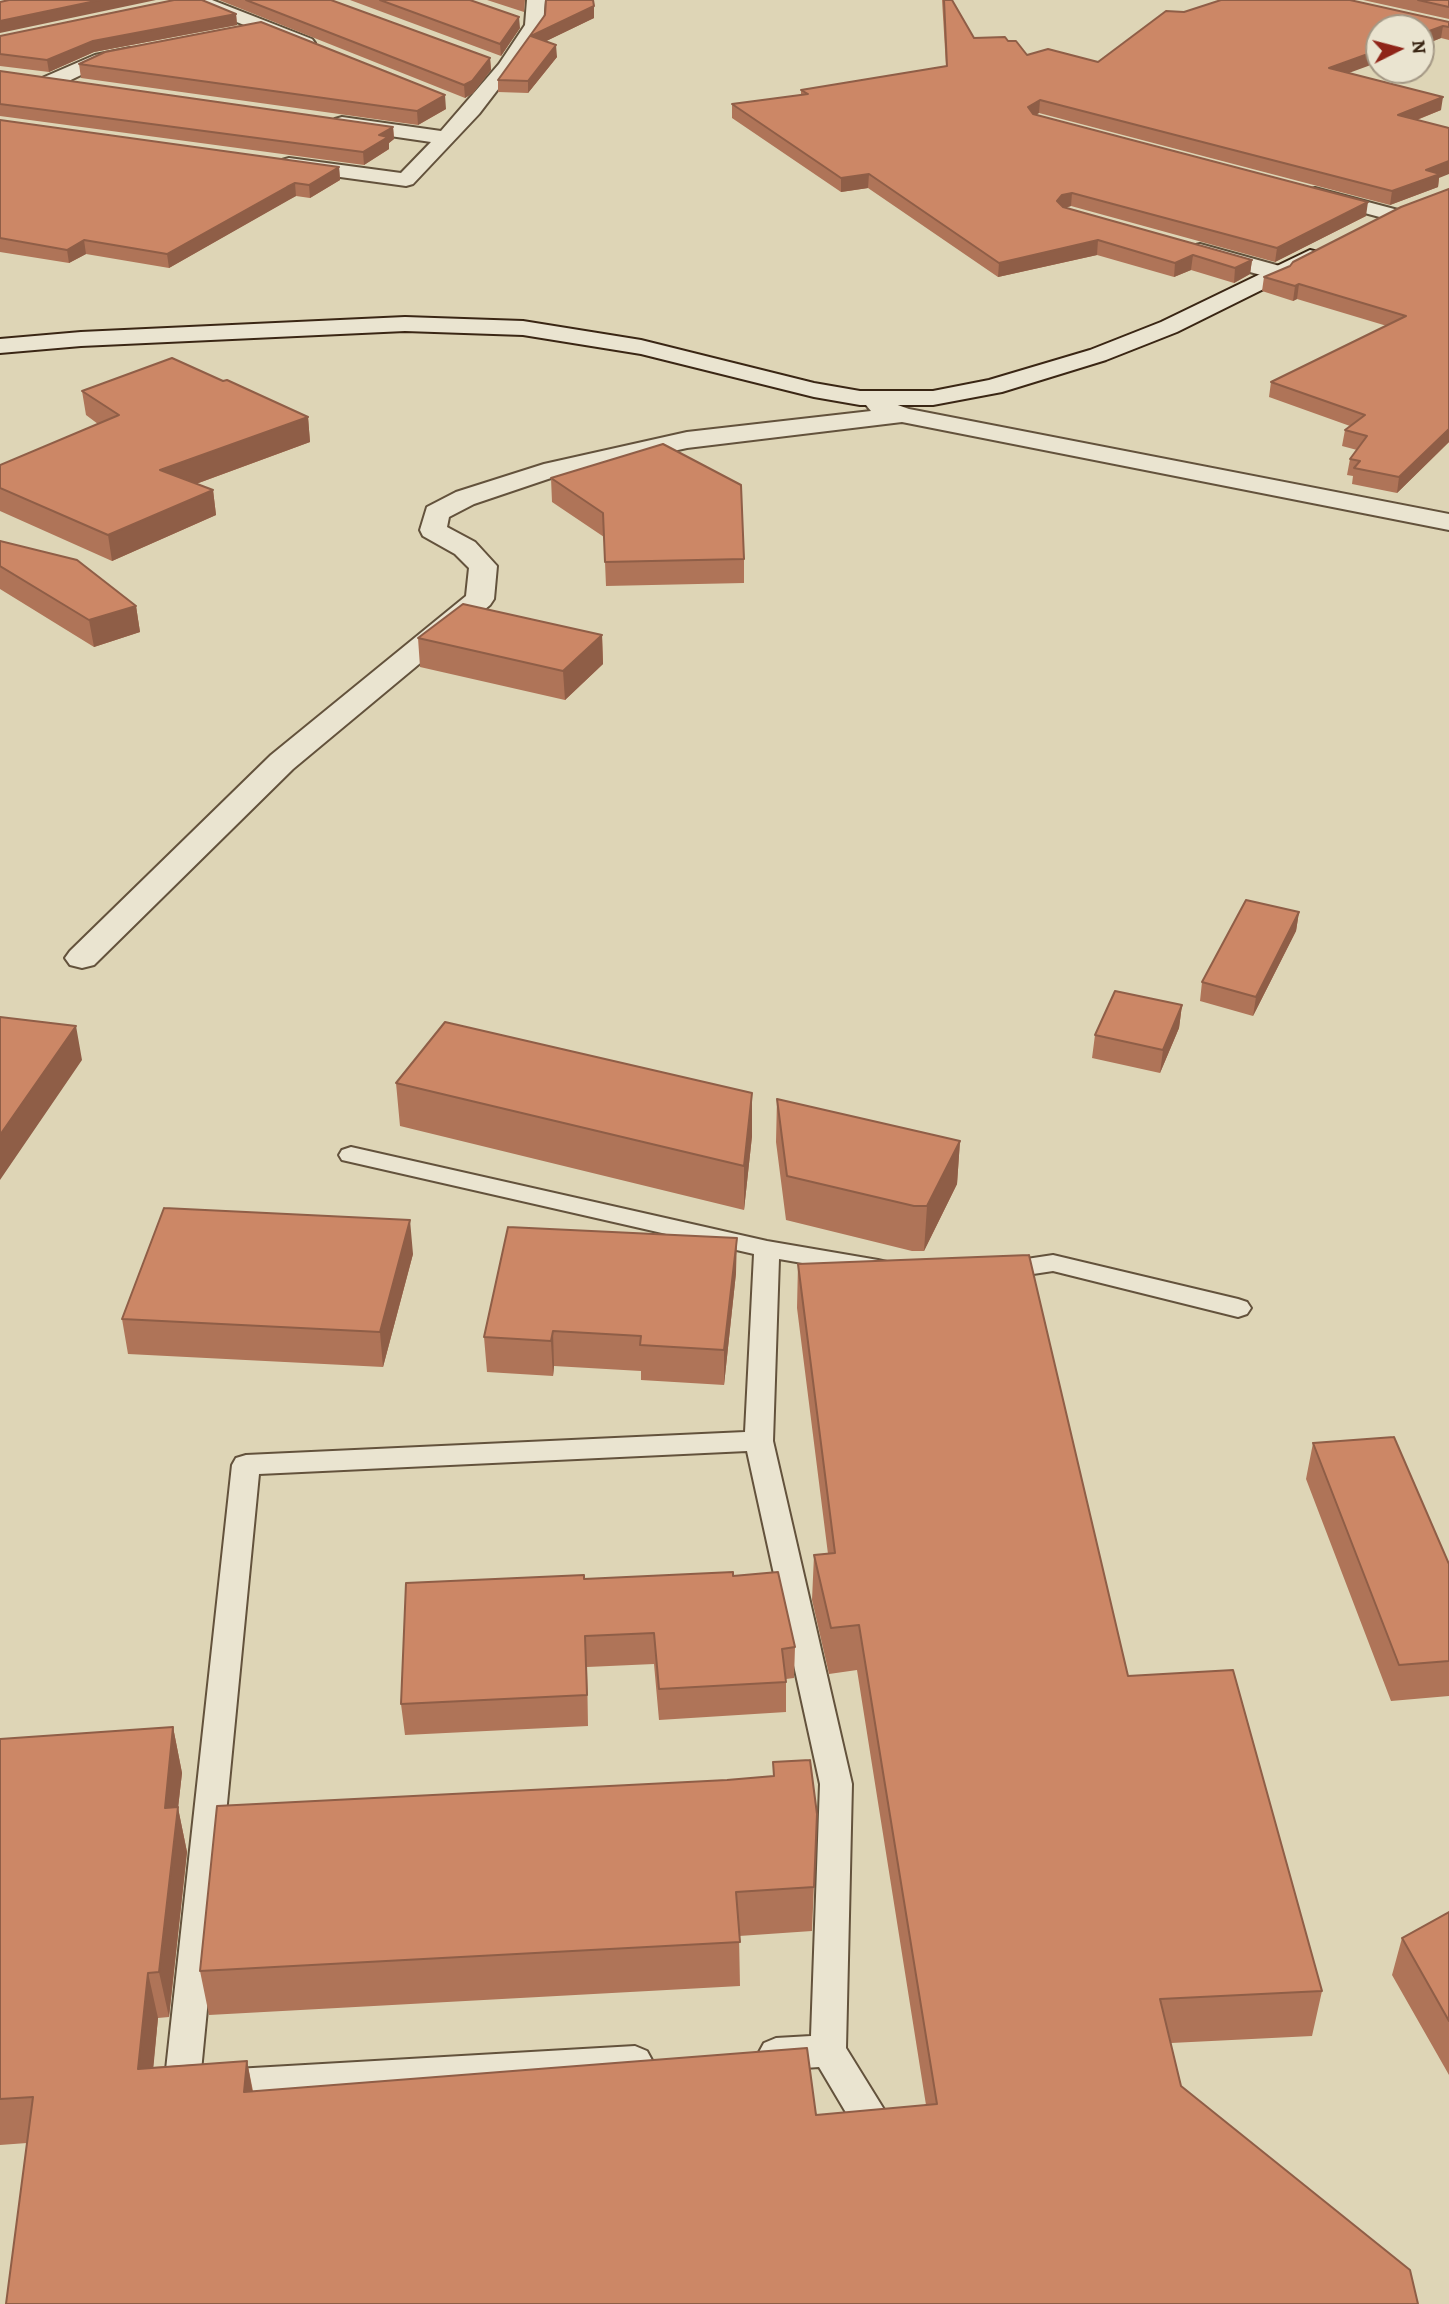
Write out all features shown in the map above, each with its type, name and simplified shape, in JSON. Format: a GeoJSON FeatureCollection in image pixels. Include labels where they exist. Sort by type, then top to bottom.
{"type":"FeatureCollection","features":[{"type":"Feature","properties":{"kind":"street"},"geometry":{"type":"LineString","coordinates":[[271,161],[406,180],[447,138],[466,107],[528,23],[536,0]]}},
{"type":"Feature","properties":{"kind":"street"},"geometry":{"type":"LineString","coordinates":[[191,1],[318,48]]}},
{"type":"Feature","properties":{"kind":"street"},"geometry":{"type":"LineString","coordinates":[[228,34],[266,27]]}},
{"type":"Feature","properties":{"kind":"street"},"geometry":{"type":"LineString","coordinates":[[0,108],[48,82],[101,59],[152,49]]}},
{"type":"Feature","properties":{"kind":"street"},"geometry":{"type":"LineString","coordinates":[[63,52],[101,59]]}},
{"type":"Feature","properties":{"kind":"street"},"geometry":{"type":"LineString","coordinates":[[12,76],[90,88]]}},
{"type":"Feature","properties":{"kind":"street"},"geometry":{"type":"LineString","coordinates":[[323,120],[447,138]]}},
{"type":"Feature","properties":{"kind":"street"},"geometry":{"type":"LineString","coordinates":[[1297,189],[1391,214]]}},
{"type":"Feature","properties":{"kind":"street"},"geometry":{"type":"LineString","coordinates":[[1357,232],[1414,205]]}},
{"type":"Feature","properties":{"kind":"street"},"geometry":{"type":"LineString","coordinates":[[0,346],[81,339],[405,324],[523,328],[641,347],[814,390],[860,398],[933,398],[993,387],[1098,355],[1169,327],[1335,243]]}},
{"type":"Feature","properties":{"kind":"street"},"geometry":{"type":"LineString","coordinates":[[1175,244],[1279,272]]}},
{"type":"Feature","properties":{"kind":"street"},"geometry":{"type":"LineString","coordinates":[[860,398],[902,415],[1449,522]]}},
{"type":"Feature","properties":{"kind":"street"},"geometry":{"type":"LineString","coordinates":[[82,958],[282,762],[480,599],[483,566],[465,548],[433,530],[436,513],[466,498],[544,472],[687,440],[902,415]]}},
{"type":"Feature","properties":{"kind":"lane"},"geometry":{"type":"LineString","coordinates":[[351,1155],[767,1249],[898,1271]]}},
{"type":"Feature","properties":{"kind":"lane"},"geometry":{"type":"LineString","coordinates":[[767,1249],[759,1441],[822,1785],[828,2051],[880,2136]]}},
{"type":"Feature","properties":{"kind":"lane"},"geometry":{"type":"LineString","coordinates":[[976,1275],[1053,1263],[1238,1308]]}},
{"type":"Feature","properties":{"kind":"lane"},"geometry":{"type":"LineString","coordinates":[[663,2060],[182,2088],[225,1811],[246,1465],[759,1441]]}},
{"type":"Feature","properties":{"kind":"lane"},"geometry":{"type":"LineString","coordinates":[[746,2055],[828,2051]]}},
{"type":"Feature","properties":{"kind":"building"},"geometry":{"type":"Polygon","coordinates":[[[100,0],[0,21],[0,2],[100,0]]]}},
{"type":"Feature","properties":{"kind":"building"},"geometry":{"type":"Polygon","coordinates":[[[174,0],[202,0],[236,14],[93,41],[47,60],[0,54],[0,36],[174,0]]]}},
{"type":"Feature","properties":{"kind":"building"},"geometry":{"type":"Polygon","coordinates":[[[246,0],[331,0],[490,58],[472,81],[464,85],[246,0]]]}},
{"type":"Feature","properties":{"kind":"building"},"geometry":{"type":"Polygon","coordinates":[[[380,0],[470,0],[519,17],[500,44],[380,0]]]}},
{"type":"Feature","properties":{"kind":"building"},"geometry":{"type":"Polygon","coordinates":[[[546,0],[593,0],[594,6],[531,36],[556,45],[528,81],[498,80],[545,15],[546,0]]]}},
{"type":"Feature","properties":{"kind":"building"},"geometry":{"type":"Polygon","coordinates":[[[944,0],[952,0],[974,38],[1005,37],[1008,41],[1016,41],[1027,55],[1048,49],[1098,62],[1166,11],[1184,12],[1221,0],[1350,0],[1413,14],[1365,14],[1365,55],[1329,68],[1365,77],[1365,84],[1392,84],[1443,97],[1398,115],[1449,128],[1449,161],[1426,170],[1440,174],[1392,191],[1040,100],[1028,107],[1033,114],[1368,202],[1277,248],[1072,193],[1062,195],[1057,201],[1063,207],[1252,260],[1235,268],[1193,255],[1175,263],[1098,240],[999,263],[869,174],[841,178],[732,104],[808,94],[801,90],[947,66],[944,0]]]}},
{"type":"Feature","properties":{"kind":"building"},"geometry":{"type":"Polygon","coordinates":[[[1418,0],[1449,0],[1449,7],[1418,0]]]}},
{"type":"Feature","properties":{"kind":"building"},"geometry":{"type":"Polygon","coordinates":[[[1435,19],[1449,22],[1449,27],[1435,29],[1435,19]]]}},
{"type":"Feature","properties":{"kind":"building"},"geometry":{"type":"Polygon","coordinates":[[[261,22],[445,95],[417,111],[79,64],[105,52],[261,22]]]}},
{"type":"Feature","properties":{"kind":"building"},"geometry":{"type":"Polygon","coordinates":[[[0,71],[393,127],[379,135],[388,137],[363,152],[0,104],[0,71]]]}},
{"type":"Feature","properties":{"kind":"building"},"geometry":{"type":"Polygon","coordinates":[[[0,120],[339,167],[309,185],[295,183],[287,187],[167,254],[84,240],[67,250],[0,238],[0,120]]]}},
{"type":"Feature","properties":{"kind":"building"},"geometry":{"type":"Polygon","coordinates":[[[1449,189],[1449,429],[1399,477],[1354,468],[1360,461],[1350,459],[1367,436],[1345,430],[1365,415],[1271,382],[1406,316],[1299,284],[1295,286],[1264,277],[1401,207],[1449,189]]]}},
{"type":"Feature","properties":{"kind":"building"},"geometry":{"type":"Polygon","coordinates":[[[172,358],[308,417],[160,470],[213,490],[108,535],[0,488],[0,465],[119,415],[82,391],[172,358]]]}},
{"type":"Feature","properties":{"kind":"building"},"geometry":{"type":"Polygon","coordinates":[[[663,444],[741,485],[744,559],[605,562],[603,513],[551,478],[663,444]]]}},
{"type":"Feature","properties":{"kind":"building"},"geometry":{"type":"Polygon","coordinates":[[[0,541],[77,560],[136,606],[89,620],[0,566],[0,541]]]}},
{"type":"Feature","properties":{"kind":"building"},"geometry":{"type":"Polygon","coordinates":[[[463,604],[602,635],[563,671],[418,638],[463,604]]]}},
{"type":"Feature","properties":{"kind":"building"},"geometry":{"type":"Polygon","coordinates":[[[1246,900],[1299,912],[1256,997],[1202,982],[1246,900]]]}},
{"type":"Feature","properties":{"kind":"building"},"geometry":{"type":"Polygon","coordinates":[[[1115,991],[1182,1005],[1163,1050],[1095,1035],[1115,991]]]}},
{"type":"Feature","properties":{"kind":"building"},"geometry":{"type":"Polygon","coordinates":[[[0,1017],[76,1026],[0,1135],[0,1017]]]}},
{"type":"Feature","properties":{"kind":"building"},"geometry":{"type":"Polygon","coordinates":[[[445,1022],[752,1093],[744,1166],[396,1083],[445,1022]]]}},
{"type":"Feature","properties":{"kind":"building"},"geometry":{"type":"Polygon","coordinates":[[[777,1099],[960,1141],[927,1206],[914,1206],[787,1176],[777,1099]]]}},
{"type":"Feature","properties":{"kind":"building"},"geometry":{"type":"Polygon","coordinates":[[[164,1208],[410,1220],[380,1332],[122,1319],[164,1208]]]}},
{"type":"Feature","properties":{"kind":"building"},"geometry":{"type":"Polygon","coordinates":[[[508,1227],[737,1238],[724,1350],[640,1345],[641,1336],[553,1331],[551,1341],[484,1337],[508,1227]]]}},
{"type":"Feature","properties":{"kind":"building"},"geometry":{"type":"Polygon","coordinates":[[[1029,1255],[1128,1676],[1233,1670],[1322,1991],[1160,1999],[1181,2086],[1410,2270],[1418,2304],[6,2304],[33,2097],[0,2099],[0,1739],[173,1727],[165,1808],[178,1807],[159,1972],[148,1973],[138,2069],[247,2061],[244,2092],[807,2048],[816,2115],[937,2104],[859,1625],[831,1628],[814,1555],[835,1553],[798,1264],[1029,1255]]]}},
{"type":"Feature","properties":{"kind":"building"},"geometry":{"type":"Polygon","coordinates":[[[1394,1437],[1449,1564],[1449,1661],[1399,1665],[1313,1443],[1394,1437]]]}},
{"type":"Feature","properties":{"kind":"building"},"geometry":{"type":"Polygon","coordinates":[[[733,1572],[733,1576],[778,1572],[795,1647],[782,1649],[786,1682],[659,1689],[654,1633],[585,1636],[587,1695],[401,1704],[406,1583],[733,1572]]]}},
{"type":"Feature","properties":{"kind":"building"},"geometry":{"type":"Polygon","coordinates":[[[810,1760],[817,1814],[814,1887],[736,1892],[740,1942],[200,1971],[217,1806],[727,1780],[774,1776],[773,1762],[810,1760]]]}},
{"type":"Feature","properties":{"kind":"building"},"geometry":{"type":"Polygon","coordinates":[[[1449,1912],[1449,2021],[1402,1938],[1449,1912]]]}}]}
